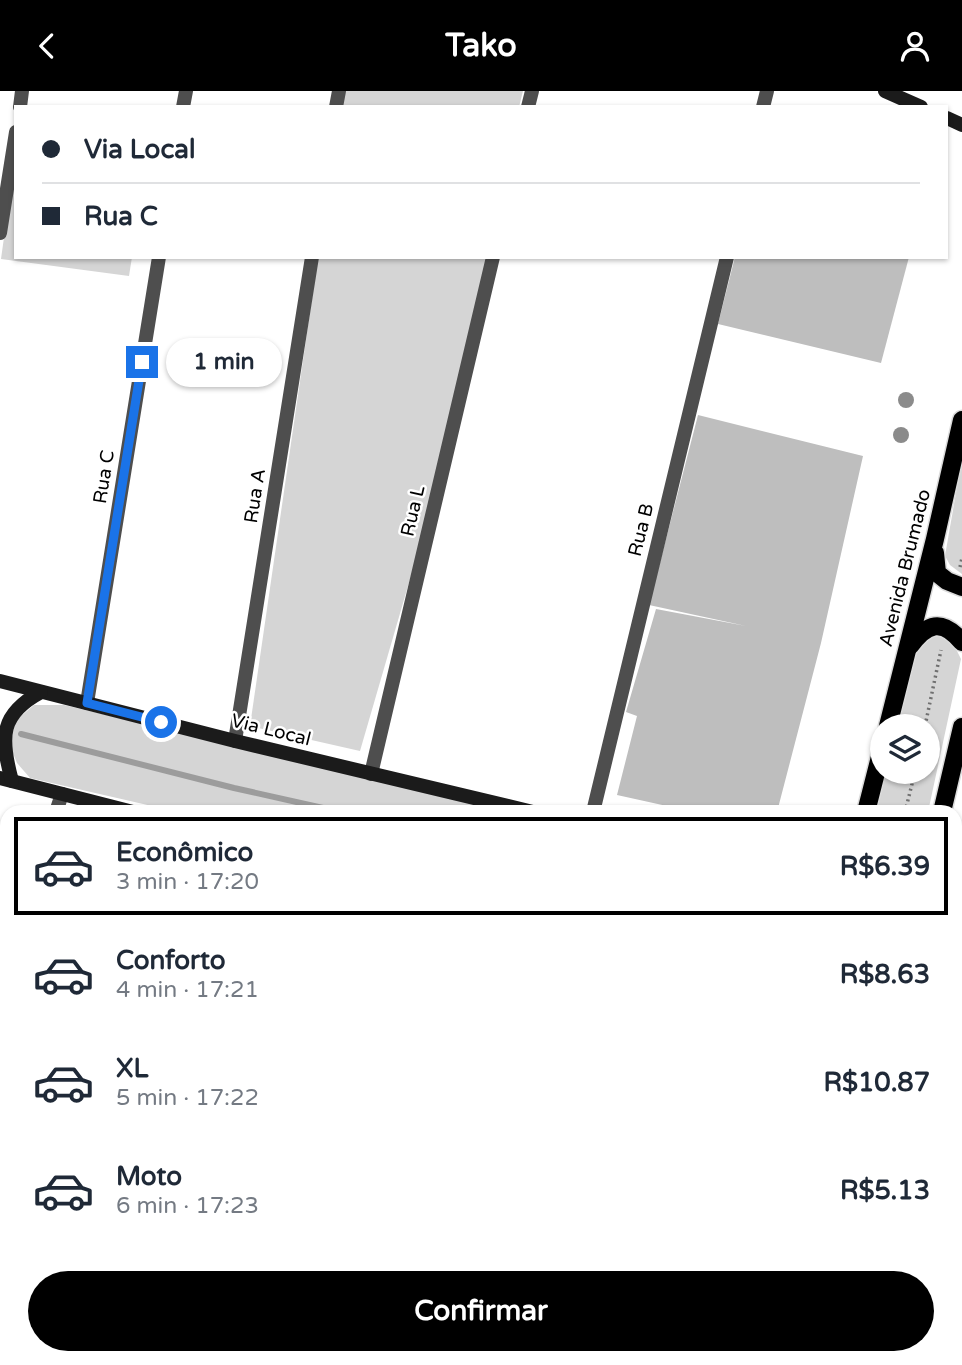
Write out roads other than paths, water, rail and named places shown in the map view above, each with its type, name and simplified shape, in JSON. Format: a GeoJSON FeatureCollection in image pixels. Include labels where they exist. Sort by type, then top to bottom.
{"type":"FeatureCollection","features":[{"type":"Feature","properties":{"kind":"main road","name":"Avenida Brumado"},"geometry":{"type":"LineString","coordinates":[[891,714],[962,420]]}},
{"type":"Feature","properties":{"kind":"main road"},"geometry":{"type":"LineString","coordinates":[[935,539],[934,562],[937,573],[962,587]]}},
{"type":"Feature","properties":{"kind":"main road"},"geometry":{"type":"LineString","coordinates":[[908,649],[920,633],[932,627],[946,627],[962,642]]}},
{"type":"Feature","properties":{"kind":"main road"},"geometry":{"type":"LineString","coordinates":[[944,805],[962,727]]}},
{"type":"Feature","properties":{"kind":"main road"},"geometry":{"type":"LineString","coordinates":[[868,805],[873,784]]}},
{"type":"Feature","properties":{"kind":"street"},"geometry":{"type":"LineString","coordinates":[[885,91],[916,105]]}},
{"type":"Feature","properties":{"kind":"street"},"geometry":{"type":"LineString","coordinates":[[0,233],[14,145]]}},
{"type":"Feature","properties":{"kind":"street","name":"Rua C"},"geometry":{"type":"LineString","coordinates":[[87,703],[159,259]]}},
{"type":"Feature","properties":{"kind":"street","name":"Rua A"},"geometry":{"type":"LineString","coordinates":[[235,741],[312,259]]}},
{"type":"Feature","properties":{"kind":"street","name":"Rua L"},"geometry":{"type":"LineString","coordinates":[[371,774],[493,259]]}},
{"type":"Feature","properties":{"kind":"street","name":"Rua B"},"geometry":{"type":"LineString","coordinates":[[595,805],[727,259]]}},
{"type":"Feature","properties":{"kind":"street","name":"Via Local"},"geometry":{"type":"LineString","coordinates":[[0,681],[503,805]]}},
{"type":"Feature","properties":{"kind":"street"},"geometry":{"type":"LineString","coordinates":[[41,692],[12,711],[5,724],[2,736],[6,780],[105,805]]}},
{"type":"Feature","properties":{"kind":"street"},"geometry":{"type":"LineString","coordinates":[[58,805],[62,794]]}},
{"type":"Feature","properties":{"kind":"waterway"},"geometry":{"type":"LineString","coordinates":[[21,734],[310,805]]}}]}
